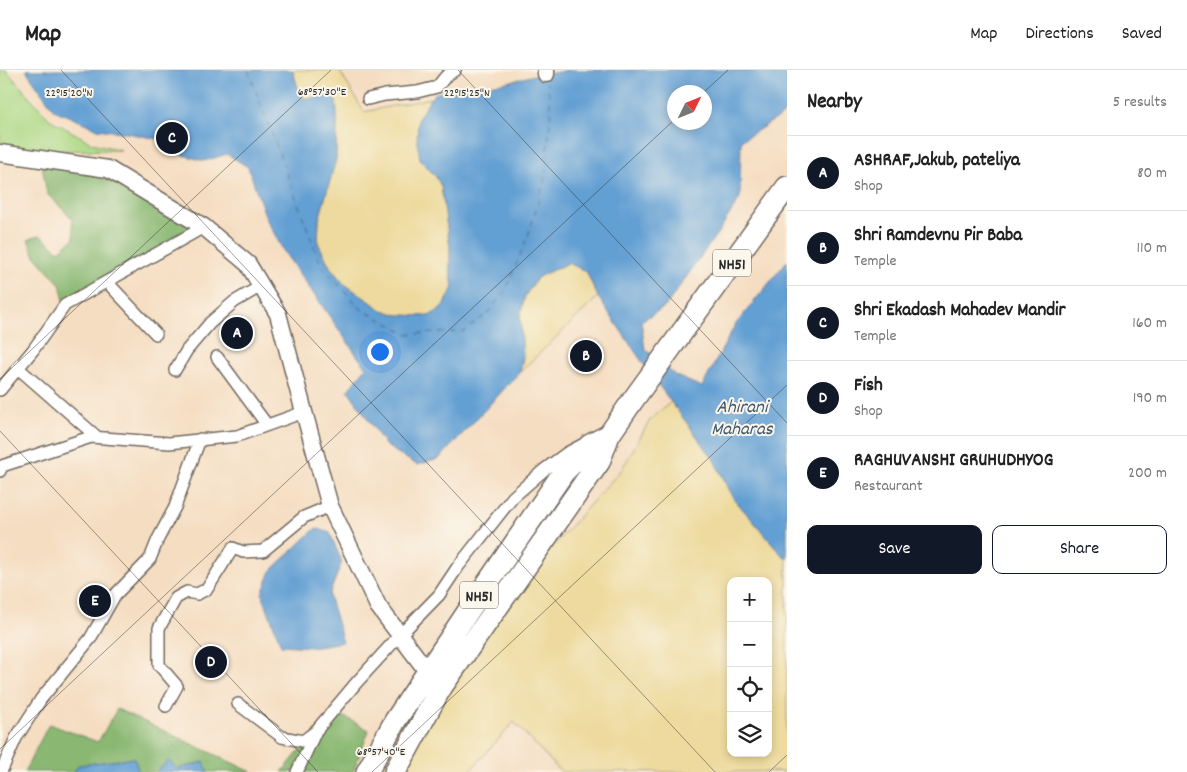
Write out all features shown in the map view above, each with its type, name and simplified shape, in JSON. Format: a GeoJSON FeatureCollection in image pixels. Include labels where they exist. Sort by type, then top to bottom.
{"type":"FeatureCollection","features":[{"type":"Feature","properties":{"kind":"highway","name":"NH51"},"geometry":{"type":"LineString","coordinates":[[395,772],[440,689],[599,462],[609,435],[632,400],[787,187]]}},
{"type":"Feature","properties":{"kind":"highway","name":"NH51"},"geometry":{"type":"LineString","coordinates":[[367,772],[395,721],[563,473],[590,445],[609,435]]}},
{"type":"Feature","properties":{"kind":"street"},"geometry":{"type":"LineString","coordinates":[[368,99],[437,87],[446,76],[455,70]]}},
{"type":"Feature","properties":{"kind":"street"},"geometry":{"type":"LineString","coordinates":[[0,153],[108,169],[204,227],[248,264],[278,314],[330,506],[378,606],[440,689]]}},
{"type":"Feature","properties":{"kind":"street"},"geometry":{"type":"LineString","coordinates":[[0,390],[65,305],[204,227]]}},
{"type":"Feature","properties":{"kind":"street"},"geometry":{"type":"LineString","coordinates":[[107,282],[156,334]]}},
{"type":"Feature","properties":{"kind":"street"},"geometry":{"type":"LineString","coordinates":[[175,370],[187,350],[210,323],[234,302],[261,286]]}},
{"type":"Feature","properties":{"kind":"street"},"geometry":{"type":"LineString","coordinates":[[217,356],[267,425]]}},
{"type":"Feature","properties":{"kind":"street"},"geometry":{"type":"LineString","coordinates":[[18,368],[97,437]]}},
{"type":"Feature","properties":{"kind":"street"},"geometry":{"type":"LineString","coordinates":[[1,468],[92,437],[169,443],[237,436],[304,412]]}},
{"type":"Feature","properties":{"kind":"street"},"geometry":{"type":"LineString","coordinates":[[238,704],[282,737],[303,741],[315,732],[357,682],[439,594],[513,497],[567,453],[590,441],[609,435]]}},
{"type":"Feature","properties":{"kind":"street"},"geometry":{"type":"LineString","coordinates":[[1,772],[16,738],[41,699],[90,639],[115,595],[150,559],[158,539],[176,507],[200,439]]}},
{"type":"Feature","properties":{"kind":"street"},"geometry":{"type":"LineString","coordinates":[[166,706],[177,686],[159,665],[159,628],[176,598],[187,592],[197,594],[207,589],[233,548],[244,552],[263,551],[304,516],[330,506]]}},
{"type":"Feature","properties":{"kind":"street"},"geometry":{"type":"LineString","coordinates":[[297,772],[315,732]]}},
{"type":"Feature","properties":{"kind":"green space"},"geometry":{"type":"Polygon","coordinates":[[[0,70],[6,70],[49,119],[92,143],[121,150],[0,151],[0,70]]]}},
{"type":"Feature","properties":{"kind":"green space"},"geometry":{"type":"Polygon","coordinates":[[[41,159],[108,169],[204,227],[65,305],[60,284],[35,256],[28,240],[40,235],[59,251],[74,238],[72,218],[47,194],[41,159]]]}},
{"type":"Feature","properties":{"kind":"green space"},"geometry":{"type":"Polygon","coordinates":[[[117,709],[252,772],[208,772],[203,762],[177,769],[169,761],[156,772],[139,772],[134,758],[79,765],[74,772],[24,772],[49,724],[98,742],[117,709]]]}},
{"type":"Feature","properties":{"kind":"green space"},"geometry":{"type":"Polygon","coordinates":[[[337,713],[369,730],[353,772],[282,772],[315,732],[337,713]]]}},
{"type":"Feature","properties":{"kind":"sand"},"geometry":{"type":"Polygon","coordinates":[[[293,70],[339,70],[364,112],[431,98],[418,119],[430,170],[441,186],[450,248],[450,268],[453,287],[441,309],[429,316],[398,315],[382,310],[343,283],[330,267],[318,243],[319,219],[336,159],[336,101],[322,96],[310,99],[303,98],[293,70]]]}},
{"type":"Feature","properties":{"kind":"sand"},"geometry":{"type":"Polygon","coordinates":[[[568,263],[586,271],[598,297],[520,372],[523,358],[520,316],[525,296],[538,277],[568,263]]]}},
{"type":"Feature","properties":{"kind":"sand"},"geometry":{"type":"Polygon","coordinates":[[[671,402],[713,458],[734,499],[787,560],[787,772],[561,772],[514,722],[469,772],[395,772],[517,586],[622,469],[650,420],[671,402]]]}},
{"type":"Feature","properties":{"kind":"water","name":"Ahirani Maharas"},"geometry":{"type":"Polygon","coordinates":[[[26,70],[292,70],[303,98],[332,97],[336,101],[336,159],[319,220],[318,243],[330,267],[343,283],[382,310],[398,315],[429,316],[441,309],[453,287],[450,268],[450,248],[441,186],[436,177],[420,159],[417,141],[418,119],[434,94],[568,70],[787,70],[787,112],[741,141],[740,198],[665,307],[641,321],[645,349],[676,376],[702,387],[735,325],[787,261],[787,559],[734,499],[713,458],[651,375],[598,297],[586,271],[568,263],[538,277],[525,296],[520,316],[523,355],[520,372],[439,459],[417,465],[386,446],[348,390],[366,368],[284,252],[266,218],[248,167],[227,154],[204,161],[176,153],[186,129],[172,122],[157,139],[98,129],[54,110],[26,70]]]}},
{"type":"Feature","properties":{"kind":"water"},"geometry":{"type":"Polygon","coordinates":[[[316,528],[330,533],[342,562],[329,595],[343,642],[311,647],[281,645],[262,594],[271,571],[316,528]]]}},
{"type":"Feature","properties":{"kind":"water"},"geometry":{"type":"Polygon","coordinates":[[[134,758],[139,772],[74,772],[78,765],[134,758]]]}},
{"type":"Feature","properties":{"kind":"water"},"geometry":{"type":"Polygon","coordinates":[[[169,760],[177,769],[204,762],[208,772],[156,772],[169,760]]]}},
{"type":"Feature","properties":{"kind":"ferry route"},"geometry":{"type":"LineString","coordinates":[[248,70],[321,265],[361,309],[408,334],[463,332],[488,313],[506,290],[529,233],[545,178],[551,109],[547,82]]}},
{"type":"Feature","properties":{"kind":"place","name":"Shri Ekadash Mahadev Mandir"},"geometry":{"type":"Point","coordinates":[172,138]}},
{"type":"Feature","properties":{"kind":"place","name":"ASHRAF,Jakub, pateliya"},"geometry":{"type":"Point","coordinates":[237,333]}},
{"type":"Feature","properties":{"kind":"place","name":"Shri Ramdevnu Pir Baba"},"geometry":{"type":"Point","coordinates":[586,356]}},
{"type":"Feature","properties":{"kind":"place","name":"RAGHUVANSHI GRUHUDHYOG"},"geometry":{"type":"Point","coordinates":[95,601]}},
{"type":"Feature","properties":{"kind":"place","name":"Fish"},"geometry":{"type":"Point","coordinates":[211,662]}}]}
